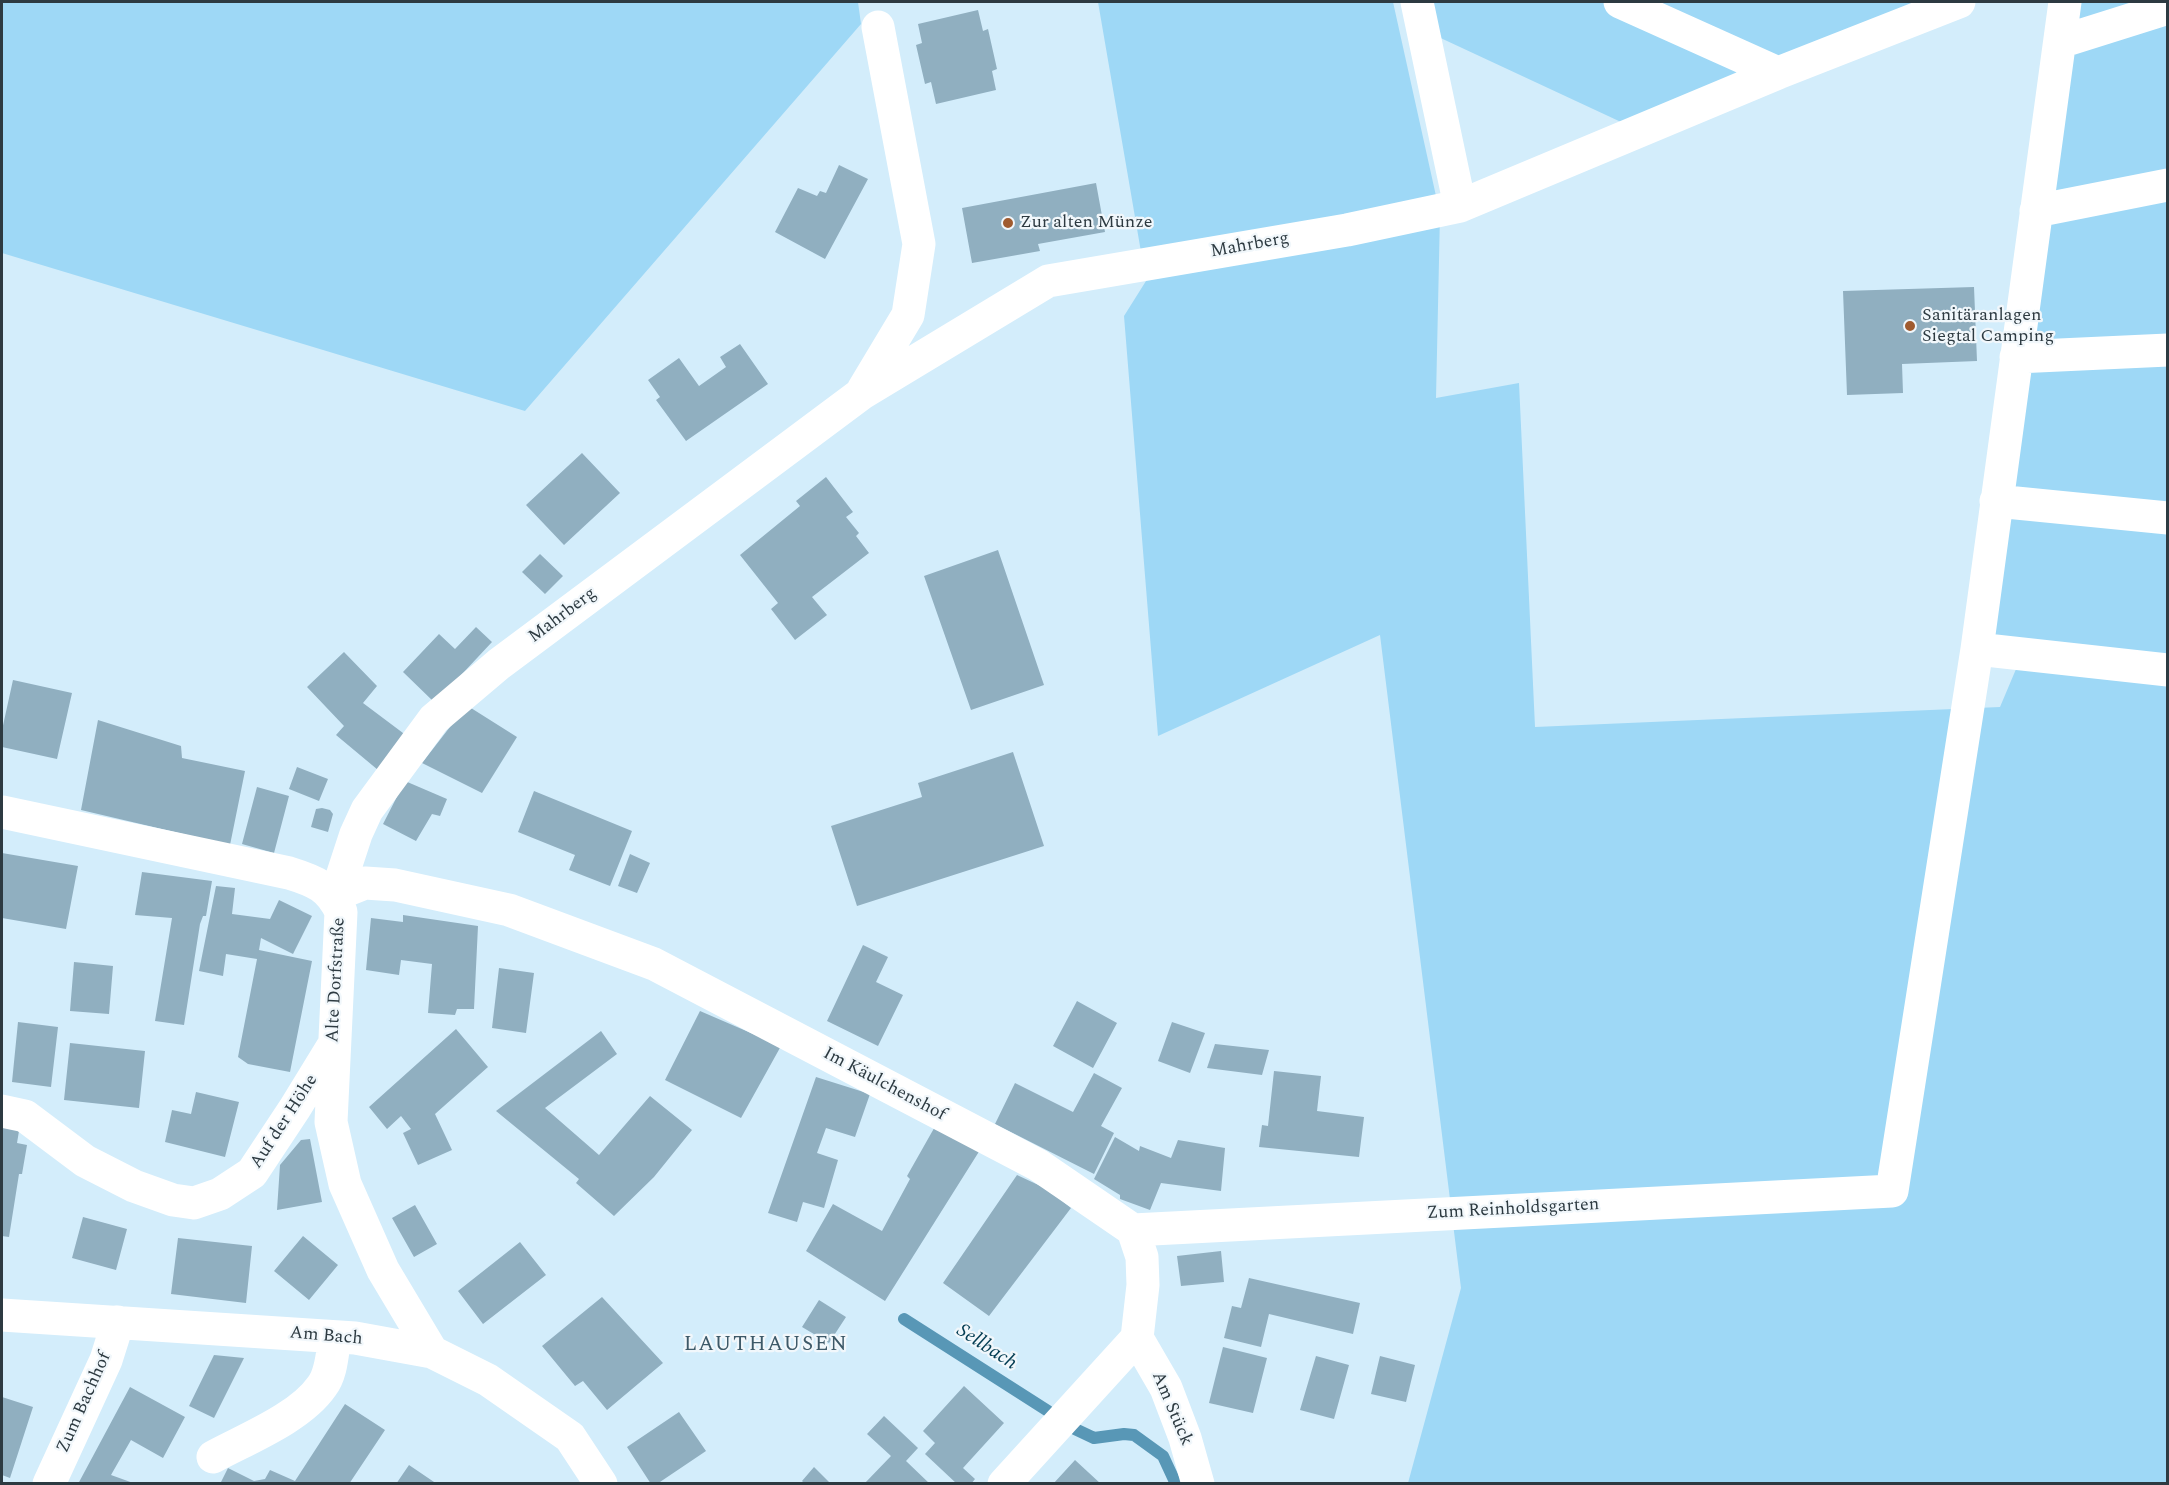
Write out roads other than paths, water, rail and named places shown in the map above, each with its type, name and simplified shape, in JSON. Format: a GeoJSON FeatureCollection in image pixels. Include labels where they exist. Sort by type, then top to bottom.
{"type":"FeatureCollection","features":[{"type":"Feature","properties":{"kind":"street"},"geometry":{"type":"LineString","coordinates":[[1417,2],[1460,206]]}},
{"type":"Feature","properties":{"kind":"street"},"geometry":{"type":"LineString","coordinates":[[1620,2],[1778,73]]}},
{"type":"Feature","properties":{"kind":"street","name":"Mahrberg"},"geometry":{"type":"LineString","coordinates":[[335,898],[356,834],[367,810],[434,719],[499,664],[861,394],[1048,281],[1347,230],[1460,206],[1778,73],[1959,2]]}},
{"type":"Feature","properties":{"kind":"street"},"geometry":{"type":"LineString","coordinates":[[2065,2],[1977,649],[2168,670]]}},
{"type":"Feature","properties":{"kind":"street"},"geometry":{"type":"LineString","coordinates":[[2060,42],[2168,8]]}},
{"type":"Feature","properties":{"kind":"street","name":"Mahrberg"},"geometry":{"type":"LineString","coordinates":[[861,394],[908,315],[919,244],[878,27]]}},
{"type":"Feature","properties":{"kind":"street"},"geometry":{"type":"LineString","coordinates":[[2036,211],[2168,185]]}},
{"type":"Feature","properties":{"kind":"street"},"geometry":{"type":"LineString","coordinates":[[2016,357],[2168,350]]}},
{"type":"Feature","properties":{"kind":"street"},"geometry":{"type":"LineString","coordinates":[[1996,501],[2168,518]]}},
{"type":"Feature","properties":{"kind":"street","name":"Zum Reinholdsgarten"},"geometry":{"type":"LineString","coordinates":[[1133,1230],[1892,1191],[1977,649]]}},
{"type":"Feature","properties":{"kind":"street","name":"Alte Dorfstraße"},"geometry":{"type":"LineString","coordinates":[[2,812],[289,873],[315,882],[335,898],[341,912],[331,1122],[345,1184],[383,1270],[432,1352]]}},
{"type":"Feature","properties":{"kind":"street","name":"Im Käulchenshof"},"geometry":{"type":"LineString","coordinates":[[335,898],[365,883],[395,885],[509,910],[654,964],[1038,1165],[1133,1230]]}},
{"type":"Feature","properties":{"kind":"street","name":"Auf der Höhe"},"geometry":{"type":"LineString","coordinates":[[2,1111],[25,1116],[85,1161],[124,1181],[173,1200],[194,1203],[220,1194],[252,1173],[296,1108],[334,1045]]}},
{"type":"Feature","properties":{"kind":"street"},"geometry":{"type":"LineString","coordinates":[[1004,1484],[1137,1338],[1143,1285],[1142,1257],[1133,1230]]}},
{"type":"Feature","properties":{"kind":"street","name":"Am Bach"},"geometry":{"type":"LineString","coordinates":[[2,1315],[355,1338],[432,1352],[488,1380],[570,1437],[601,1484]]}},
{"type":"Feature","properties":{"kind":"street","name":"Zum Bachhof"},"geometry":{"type":"LineString","coordinates":[[49,1484],[106,1360],[118,1322]]}},
{"type":"Feature","properties":{"kind":"street"},"geometry":{"type":"LineString","coordinates":[[213,1457],[309,1401],[323,1385],[328,1373],[335,1337]]}},
{"type":"Feature","properties":{"kind":"street","name":"Am Stück"},"geometry":{"type":"LineString","coordinates":[[1137,1338],[1166,1388],[1185,1438],[1198,1484]]}},
{"type":"Feature","properties":{"kind":"waterway","name":"Sellbach"},"geometry":{"type":"LineString","coordinates":[[904,1319],[1048,1411]]}},
{"type":"Feature","properties":{"kind":"waterway","name":"Sellbach"},"geometry":{"type":"LineString","coordinates":[[1075,1429],[1094,1438],[1134,1435],[1163,1456],[1176,1484]]}},
{"type":"Feature","properties":{"kind":"place","name":"Zur alten Münze"},"geometry":{"type":"Point","coordinates":[1008,223]}},
{"type":"Feature","properties":{"kind":"place","name":"Sanitäranlagen Siegtal Camping"},"geometry":{"type":"Point","coordinates":[1910,326]}},
{"type":"Feature","properties":{"kind":"district","name":"LAUTHAUSEN"},"geometry":{"type":"Point","coordinates":[766,1346]}}]}
